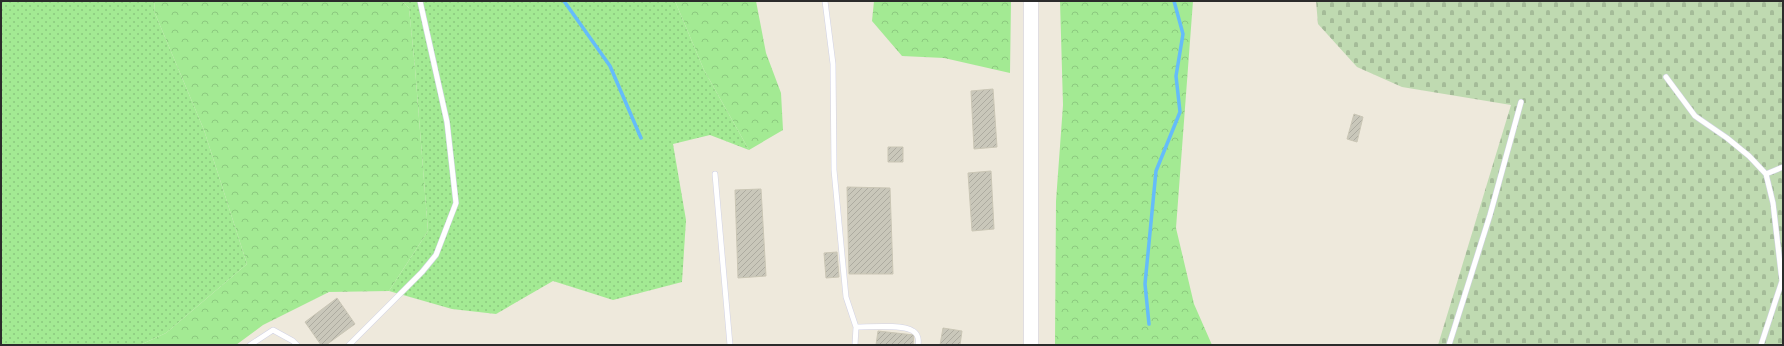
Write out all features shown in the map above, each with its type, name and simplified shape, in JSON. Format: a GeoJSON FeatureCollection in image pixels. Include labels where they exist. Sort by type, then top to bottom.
{"type":"FeatureCollection","features":[{"type":"Feature","properties":{"kind":"street"},"geometry":{"type":"LineString","coordinates":[[1031,1],[1031,345]]}},
{"type":"Feature","properties":{"kind":"lane"},"geometry":{"type":"LineString","coordinates":[[349,345],[422,272],[436,255],[456,203],[447,122],[420,1]]}},
{"type":"Feature","properties":{"kind":"lane"},"geometry":{"type":"LineString","coordinates":[[825,1],[833,64],[834,170],[846,298],[856,327],[855,345]]}},
{"type":"Feature","properties":{"kind":"lane"},"geometry":{"type":"LineString","coordinates":[[1666,77],[1696,116],[1732,143],[1766,174],[1772,203],[1782,281],[1761,345]]}},
{"type":"Feature","properties":{"kind":"lane"},"geometry":{"type":"LineString","coordinates":[[1449,345],[1490,214],[1521,102]]}},
{"type":"Feature","properties":{"kind":"lane"},"geometry":{"type":"LineString","coordinates":[[1766,174],[1783,167]]}},
{"type":"Feature","properties":{"kind":"lane"},"geometry":{"type":"LineString","coordinates":[[715,174],[730,345]]}},
{"type":"Feature","properties":{"kind":"lane"},"geometry":{"type":"LineString","coordinates":[[856,327],[907,328],[915,332],[919,340],[918,345]]}},
{"type":"Feature","properties":{"kind":"lane"},"geometry":{"type":"LineString","coordinates":[[250,345],[273,330],[293,341],[297,345]]}},
{"type":"Feature","properties":{"kind":"green space"},"geometry":{"type":"Polygon","coordinates":[[[1,1],[155,1],[154,11],[204,130],[247,264],[166,333],[140,345],[1,345],[1,1]]]}},
{"type":"Feature","properties":{"kind":"green space"},"geometry":{"type":"Polygon","coordinates":[[[155,1],[402,1],[409,8],[428,231],[389,291],[329,292],[263,325],[236,345],[140,345],[166,333],[247,264],[204,130],[154,11],[155,1]]]}},
{"type":"Feature","properties":{"kind":"green space"},"geometry":{"type":"Polygon","coordinates":[[[402,1],[675,1],[704,70],[749,150],[710,135],[673,144],[686,220],[682,282],[613,300],[553,281],[496,314],[452,309],[389,291],[428,231],[409,8],[402,1]]]}},
{"type":"Feature","properties":{"kind":"green space"},"geometry":{"type":"Polygon","coordinates":[[[675,1],[756,1],[766,53],[781,93],[783,130],[749,150],[704,70],[675,1]]]}},
{"type":"Feature","properties":{"kind":"green space"},"geometry":{"type":"Polygon","coordinates":[[[874,1],[1011,1],[1010,73],[944,58],[902,56],[872,21],[874,1]]]}},
{"type":"Feature","properties":{"kind":"green space"},"geometry":{"type":"Polygon","coordinates":[[[1060,1],[1193,1],[1176,228],[1194,304],[1212,345],[1055,345],[1056,201],[1063,105],[1060,1]]]}},
{"type":"Feature","properties":{"kind":"green space"},"geometry":{"type":"Polygon","coordinates":[[[1316,1],[1783,1],[1783,345],[1438,345],[1511,105],[1402,87],[1357,67],[1318,24],[1316,1]]]}},
{"type":"Feature","properties":{"kind":"building"},"geometry":{"type":"Polygon","coordinates":[[[993,89],[997,147],[974,149],[971,91],[993,89]]]}},
{"type":"Feature","properties":{"kind":"building"},"geometry":{"type":"Polygon","coordinates":[[[1354,114],[1363,117],[1357,142],[1347,139],[1354,114]]]}},
{"type":"Feature","properties":{"kind":"building"},"geometry":{"type":"Polygon","coordinates":[[[888,147],[903,147],[903,162],[888,162],[888,147]]]}},
{"type":"Feature","properties":{"kind":"building"},"geometry":{"type":"Polygon","coordinates":[[[991,171],[994,229],[972,231],[968,173],[991,171]]]}},
{"type":"Feature","properties":{"kind":"building"},"geometry":{"type":"Polygon","coordinates":[[[847,187],[890,188],[893,274],[849,274],[847,187]]]}},
{"type":"Feature","properties":{"kind":"building"},"geometry":{"type":"Polygon","coordinates":[[[761,189],[766,276],[738,278],[735,190],[761,189]]]}},
{"type":"Feature","properties":{"kind":"building"},"geometry":{"type":"Polygon","coordinates":[[[837,252],[839,277],[826,278],[824,253],[837,252]]]}},
{"type":"Feature","properties":{"kind":"building"},"geometry":{"type":"Polygon","coordinates":[[[337,298],[355,324],[326,345],[321,345],[305,322],[337,298]]]}},
{"type":"Feature","properties":{"kind":"building"},"geometry":{"type":"Polygon","coordinates":[[[943,328],[962,331],[960,345],[940,345],[943,328]]]}},
{"type":"Feature","properties":{"kind":"building"},"geometry":{"type":"Polygon","coordinates":[[[878,331],[914,335],[913,345],[876,345],[878,331]]]}},
{"type":"Feature","properties":{"kind":"waterway"},"geometry":{"type":"LineString","coordinates":[[564,1],[610,66],[641,138]]}},
{"type":"Feature","properties":{"kind":"waterway"},"geometry":{"type":"LineString","coordinates":[[1149,324],[1145,284],[1156,171],[1180,112],[1176,76],[1183,34],[1174,1]]}}]}
